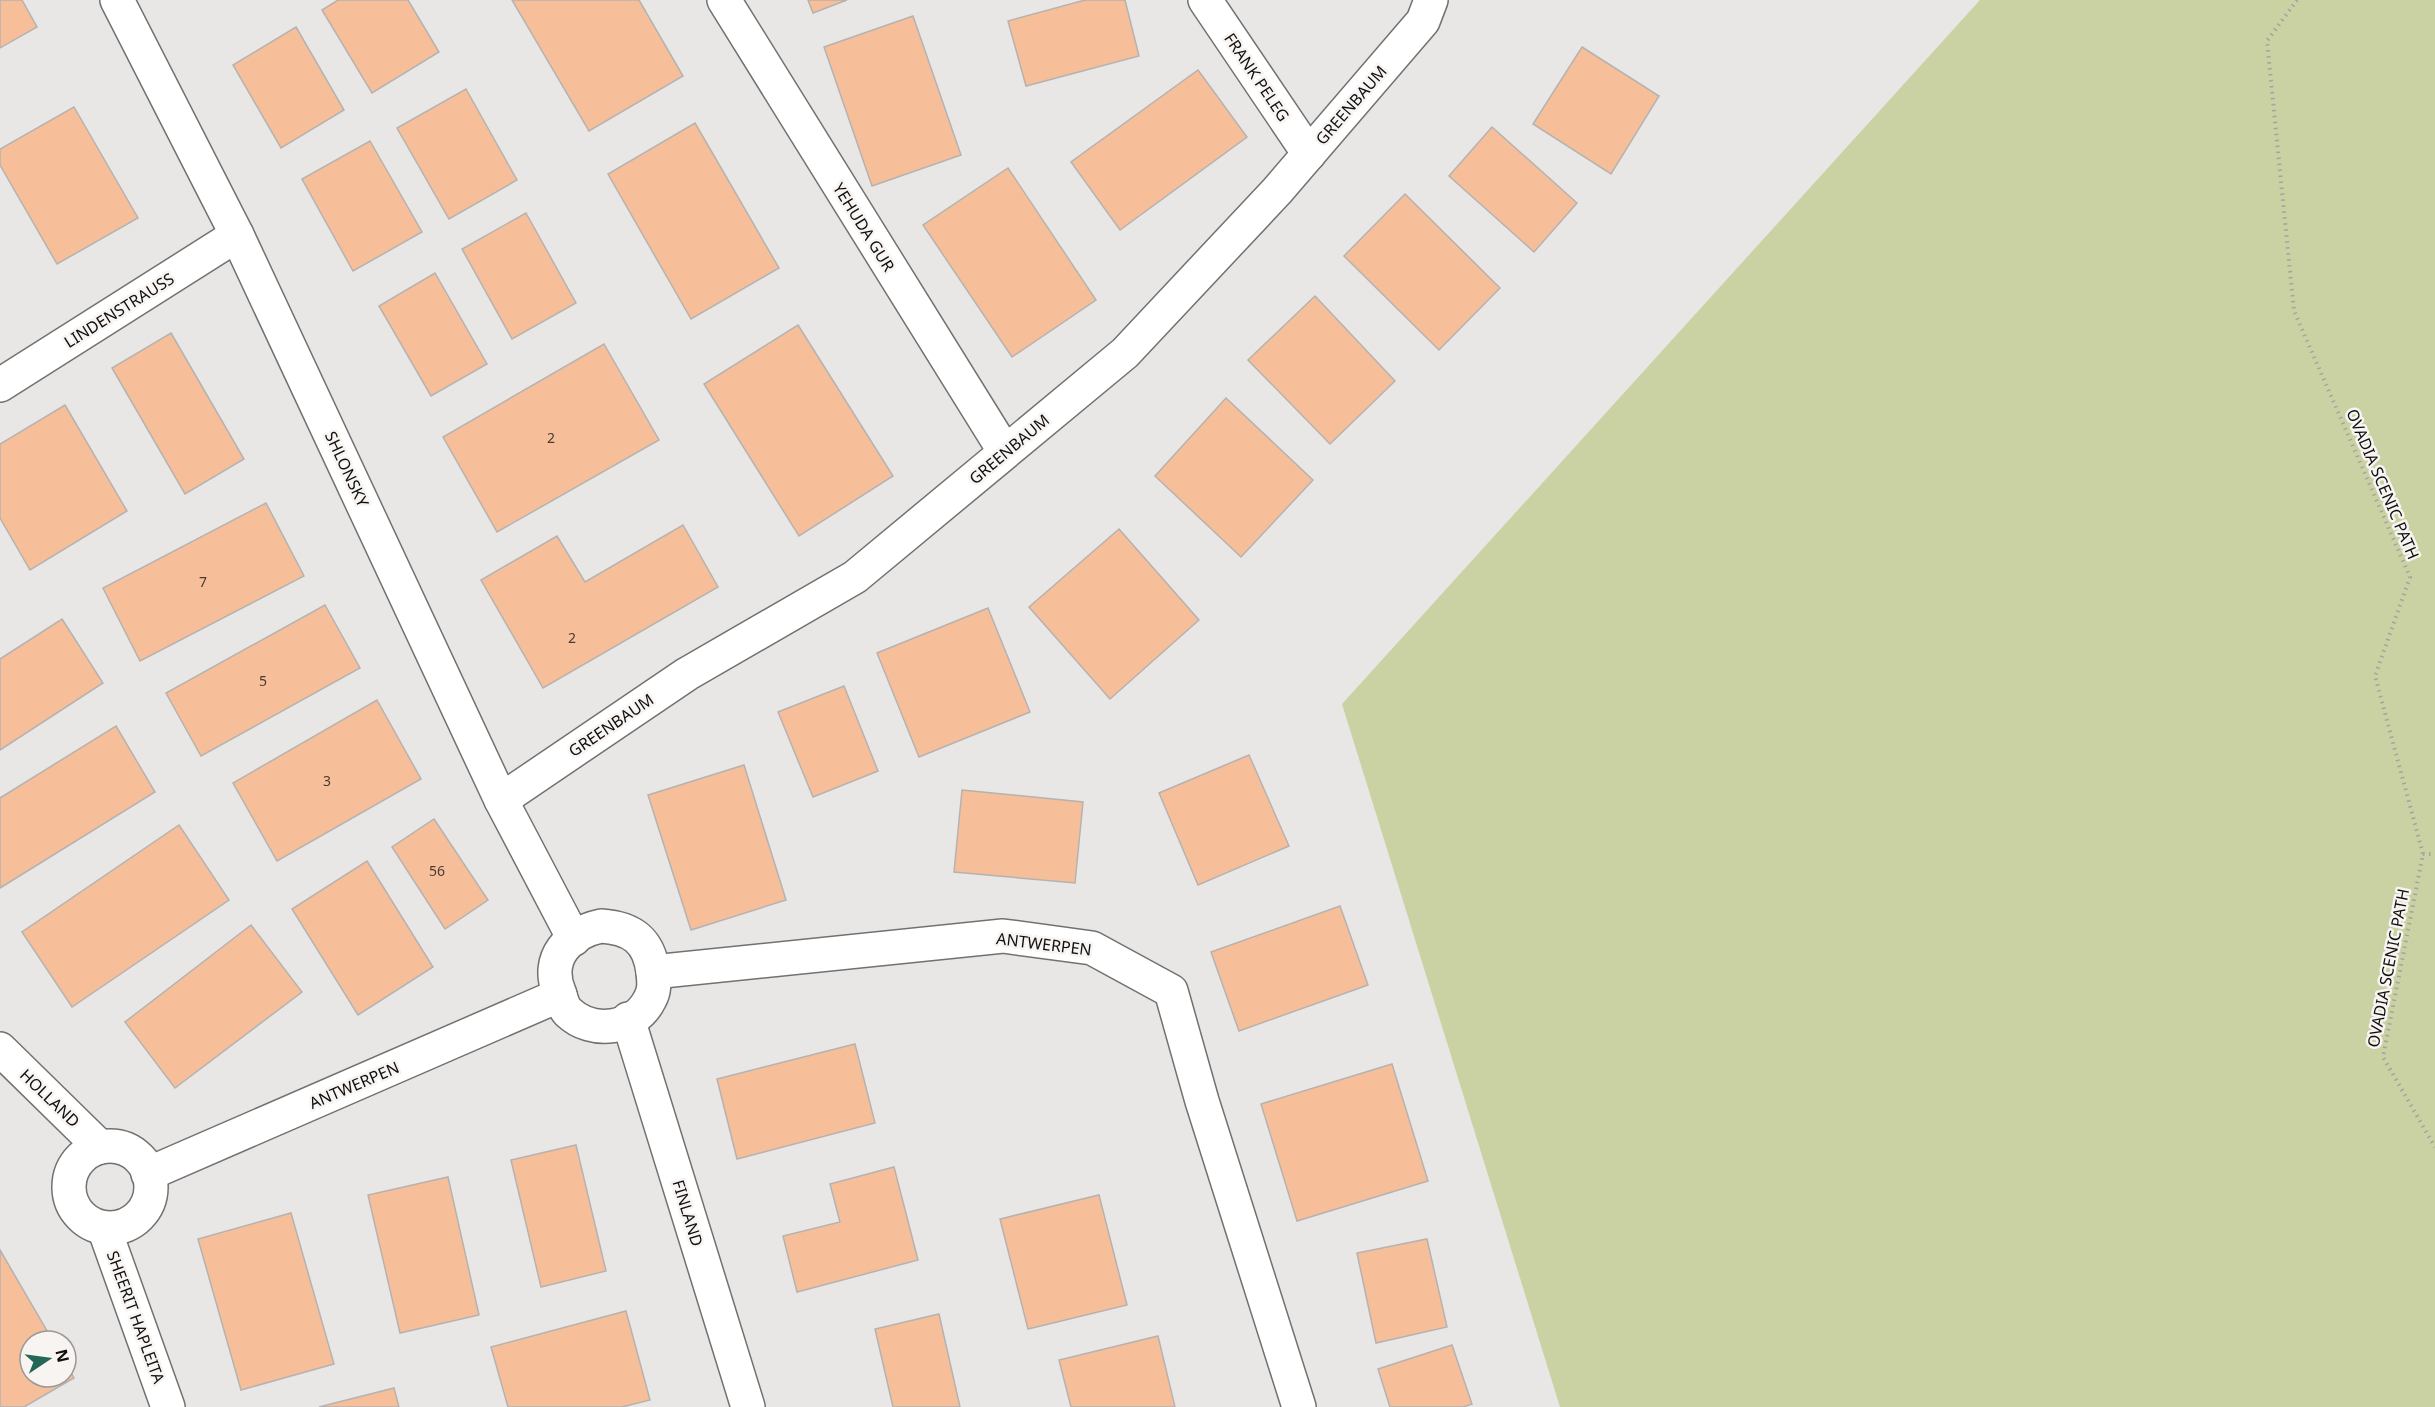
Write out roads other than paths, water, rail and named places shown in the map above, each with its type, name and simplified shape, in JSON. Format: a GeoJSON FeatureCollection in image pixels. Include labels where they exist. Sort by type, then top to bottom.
{"type":"FeatureCollection","features":[{"type":"Feature","properties":{"kind":"street","name":"SHLONSKY"},"geometry":{"type":"LineString","coordinates":[[117,0],[237,235],[501,800],[574,939]]}},
{"type":"Feature","properties":{"kind":"street","name":"YEHUDA GUR"},"geometry":{"type":"LineString","coordinates":[[724,0],[1005,452]]}},
{"type":"Feature","properties":{"kind":"street","name":"FRANK PELEG"},"geometry":{"type":"LineString","coordinates":[[1204,0],[1309,154]]}},
{"type":"Feature","properties":{"kind":"street","name":"GREENBAUM"},"geometry":{"type":"LineString","coordinates":[[501,800],[687,674],[855,577],[1125,353],[1277,191],[1423,21],[1431,0]]}},
{"type":"Feature","properties":{"kind":"street","name":"LINDENSTRAUSS"},"geometry":{"type":"LineString","coordinates":[[0,386],[237,235]]}},
{"type":"Feature","properties":{"kind":"street"},"geometry":{"type":"LineString","coordinates":[[601,926],[616,927],[631,933],[643,943],[651,956],[653,972],[655,986],[650,1000],[641,1012],[614,1027],[596,1027],[580,1021],[566,1011],[554,980],[555,964],[562,949],[586,929],[601,926]]}},
{"type":"Feature","properties":{"kind":"street","name":"ANTWERPEN"},"geometry":{"type":"LineString","coordinates":[[653,972],[1003,936],[1092,948],[1171,991],[1202,1101],[1299,1407]]}},
{"type":"Feature","properties":{"kind":"street","name":"ANTWERPEN"},"geometry":{"type":"LineString","coordinates":[[148,1174],[560,995]]}},
{"type":"Feature","properties":{"kind":"street","name":"FINLAND"},"geometry":{"type":"LineString","coordinates":[[628,1019],[748,1407]]}},
{"type":"Feature","properties":{"kind":"street","name":"HOLLAND"},"geometry":{"type":"LineString","coordinates":[[0,1049],[100,1147]]}},
{"type":"Feature","properties":{"kind":"street"},"geometry":{"type":"LineString","coordinates":[[100,1147],[124,1149],[143,1163],[148,1174],[149,1194],[141,1213],[124,1225],[104,1228],[90,1223],[72,1203],[69,1188],[70,1175],[77,1162],[87,1153],[100,1147]]}},
{"type":"Feature","properties":{"kind":"street","name":"SHEERIT HAPLEITA"},"geometry":{"type":"LineString","coordinates":[[104,1228],[168,1407]]}}]}
